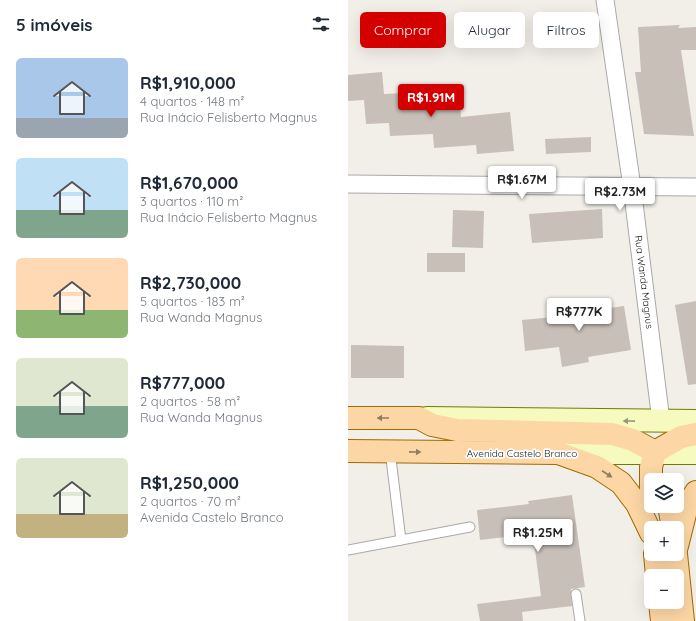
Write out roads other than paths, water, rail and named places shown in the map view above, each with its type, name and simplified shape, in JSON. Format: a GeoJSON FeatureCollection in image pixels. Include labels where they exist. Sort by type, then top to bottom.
{"type":"FeatureCollection","features":[{"type":"Feature","properties":{"kind":"main road"},"geometry":{"type":"LineString","coordinates":[[348,418],[696,421]]}},
{"type":"Feature","properties":{"kind":"main road"},"geometry":{"type":"LineString","coordinates":[[419,418],[432,425],[457,430],[612,434],[633,440],[655,452],[662,473]]}},
{"type":"Feature","properties":{"kind":"main road"},"geometry":{"type":"LineString","coordinates":[[651,473],[655,452],[681,437],[696,434]]}},
{"type":"Feature","properties":{"kind":"main road","name":"Avenida Castelo Branco"},"geometry":{"type":"LineString","coordinates":[[348,451],[696,453]]}},
{"type":"Feature","properties":{"kind":"main road"},"geometry":{"type":"LineString","coordinates":[[558,453],[597,468],[621,483],[637,504],[645,521]]}},
{"type":"Feature","properties":{"kind":"main road"},"geometry":{"type":"LineString","coordinates":[[683,521],[687,506],[696,492]]}},
{"type":"Feature","properties":{"kind":"main road"},"geometry":{"type":"LineString","coordinates":[[677,561],[683,621]]}},
{"type":"Feature","properties":{"kind":"main road"},"geometry":{"type":"LineString","coordinates":[[661,609],[662,621]]}},
{"type":"Feature","properties":{"kind":"street","name":"Rua Wanda Magnus"},"geometry":{"type":"LineString","coordinates":[[605,0],[632,187],[661,421]]}},
{"type":"Feature","properties":{"kind":"street"},"geometry":{"type":"LineString","coordinates":[[348,184],[696,187]]}},
{"type":"Feature","properties":{"kind":"lane"},"geometry":{"type":"LineString","coordinates":[[390,452],[401,540]]}},
{"type":"Feature","properties":{"kind":"lane"},"geometry":{"type":"LineString","coordinates":[[348,550],[470,527]]}},
{"type":"Feature","properties":{"kind":"lane"},"geometry":{"type":"LineString","coordinates":[[576,594],[580,621]]}}]}
